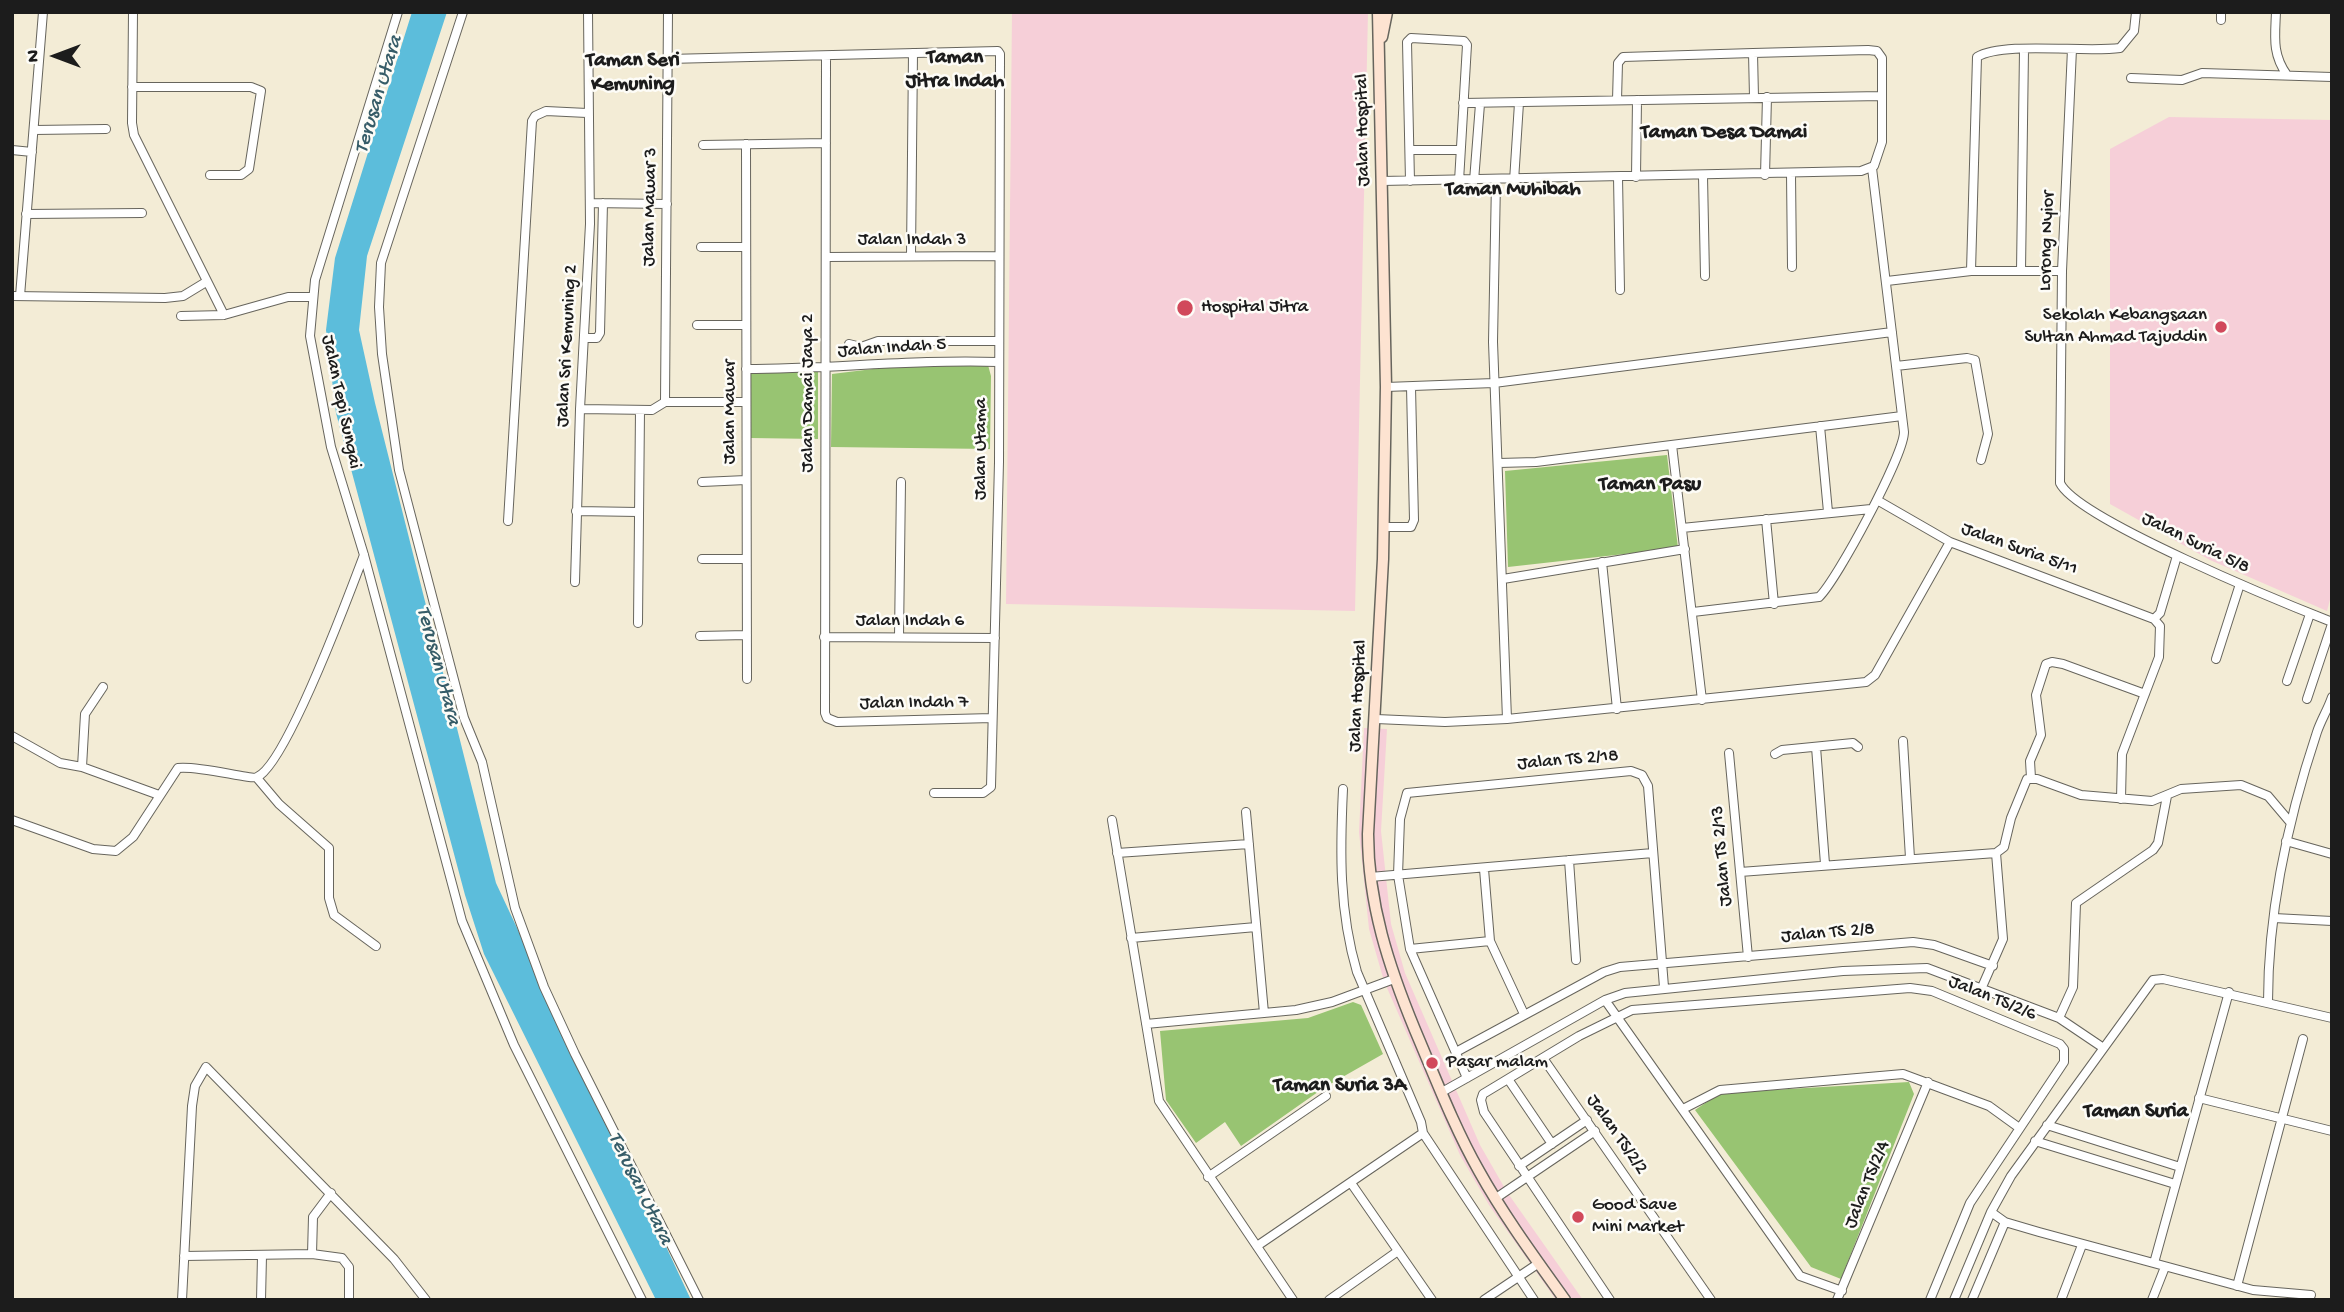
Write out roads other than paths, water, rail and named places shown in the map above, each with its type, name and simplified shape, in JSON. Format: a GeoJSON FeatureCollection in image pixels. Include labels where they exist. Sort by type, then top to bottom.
{"type":"FeatureCollection","features":[{"type":"Feature","properties":{"kind":"street"},"geometry":{"type":"LineString","coordinates":[[43,12],[32,152],[16,296],[165,298],[183,296],[206,282]]}},
{"type":"Feature","properties":{"kind":"street"},"geometry":{"type":"LineString","coordinates":[[133,12],[132,123],[138,145],[224,315]]}},
{"type":"Feature","properties":{"kind":"street","name":"Jalan Tepi Sungai"},"geometry":{"type":"LineString","coordinates":[[398,12],[311,297],[310,336],[324,412],[444,864],[474,956],[514,1045],[642,1300]]}},
{"type":"Feature","properties":{"kind":"street"},"geometry":{"type":"LineString","coordinates":[[463,12],[381,263],[379,307],[382,354],[399,470],[464,718],[482,762],[499,831],[503,866],[537,968],[575,1054],[699,1300]]}},
{"type":"Feature","properties":{"kind":"street","name":"Jalan Sri Kemuning 2"},"geometry":{"type":"LineString","coordinates":[[575,582],[590,203],[588,12]]}},
{"type":"Feature","properties":{"kind":"street","name":"Jalan Mawar 3"},"geometry":{"type":"LineString","coordinates":[[664,402],[668,12]]}},
{"type":"Feature","properties":{"kind":"street","name":"Jalan Hospital"},"geometry":{"type":"LineString","coordinates":[[1378,12],[1386,387],[1376,719],[1368,835],[1370,877],[1378,928],[1394,979],[1471,1157],[1565,1300]]}},
{"type":"Feature","properties":{"kind":"street","name":"Jalan Hospital"},"geometry":{"type":"LineString","coordinates":[[1380,47],[1387,12]]}},
{"type":"Feature","properties":{"kind":"street"},"geometry":{"type":"LineString","coordinates":[[1971,271],[1977,57],[2024,50],[2120,48],[2134,31],[2136,12]]}},
{"type":"Feature","properties":{"kind":"street"},"geometry":{"type":"LineString","coordinates":[[2276,12],[2274,50],[2287,75]]}},
{"type":"Feature","properties":{"kind":"street"},"geometry":{"type":"LineString","coordinates":[[1410,181],[1406,88],[1408,39],[1464,41],[1468,49],[1458,181]]}},
{"type":"Feature","properties":{"kind":"street","name":"Lorong Nyior"},"geometry":{"type":"LineString","coordinates":[[2058,476],[2062,271],[2073,49]]}},
{"type":"Feature","properties":{"kind":"street"},"geometry":{"type":"LineString","coordinates":[[2021,271],[2024,50]]}},
{"type":"Feature","properties":{"kind":"street","name":"Jalan Utama"},"geometry":{"type":"LineString","coordinates":[[913,53],[998,51],[1001,60],[995,638],[990,790],[983,793],[934,793]]}},
{"type":"Feature","properties":{"kind":"street"},"geometry":{"type":"LineString","coordinates":[[1617,100],[1618,63],[1623,57],[1877,51],[1882,58],[1882,142],[1872,168],[1887,281],[1903,446],[1877,500],[1824,593],[1814,599],[1693,612]]}},
{"type":"Feature","properties":{"kind":"street"},"geometry":{"type":"LineString","coordinates":[[668,59],[913,53],[911,256]]}},
{"type":"Feature","properties":{"kind":"street"},"geometry":{"type":"LineString","coordinates":[[1753,53],[1754,97]]}},
{"type":"Feature","properties":{"kind":"street","name":"Jalan Damai Jaya 2"},"geometry":{"type":"LineString","coordinates":[[827,57],[824,707],[827,718],[836,722]]}},
{"type":"Feature","properties":{"kind":"street"},"geometry":{"type":"LineString","coordinates":[[2131,78],[2182,80],[2202,73],[2332,77]]}},
{"type":"Feature","properties":{"kind":"street"},"geometry":{"type":"LineString","coordinates":[[132,87],[251,87],[261,91],[249,169],[241,175],[210,175]]}},
{"type":"Feature","properties":{"kind":"street"},"geometry":{"type":"LineString","coordinates":[[1463,103],[1882,96]]}},
{"type":"Feature","properties":{"kind":"street"},"geometry":{"type":"LineString","coordinates":[[1765,175],[1767,97]]}},
{"type":"Feature","properties":{"kind":"street"},"geometry":{"type":"LineString","coordinates":[[1636,177],[1637,100]]}},
{"type":"Feature","properties":{"kind":"street"},"geometry":{"type":"LineString","coordinates":[[1514,181],[1519,103]]}},
{"type":"Feature","properties":{"kind":"street"},"geometry":{"type":"LineString","coordinates":[[1474,181],[1480,104]]}},
{"type":"Feature","properties":{"kind":"street"},"geometry":{"type":"LineString","coordinates":[[508,522],[532,121],[535,116],[546,111],[587,113]]}},
{"type":"Feature","properties":{"kind":"street"},"geometry":{"type":"LineString","coordinates":[[34,130],[106,129]]}},
{"type":"Feature","properties":{"kind":"street"},"geometry":{"type":"LineString","coordinates":[[703,145],[826,143]]}},
{"type":"Feature","properties":{"kind":"street","name":"Jalan Mawar"},"geometry":{"type":"LineString","coordinates":[[746,144],[747,679]]}},
{"type":"Feature","properties":{"kind":"street"},"geometry":{"type":"LineString","coordinates":[[12,150],[32,152]]}},
{"type":"Feature","properties":{"kind":"street"},"geometry":{"type":"LineString","coordinates":[[1410,150],[1460,150]]}},
{"type":"Feature","properties":{"kind":"street"},"geometry":{"type":"LineString","coordinates":[[1382,181],[1765,175],[1872,168]]}},
{"type":"Feature","properties":{"kind":"street"},"geometry":{"type":"LineString","coordinates":[[1791,174],[1791,267]]}},
{"type":"Feature","properties":{"kind":"street"},"geometry":{"type":"LineString","coordinates":[[1703,176],[1704,276]]}},
{"type":"Feature","properties":{"kind":"street"},"geometry":{"type":"LineString","coordinates":[[1618,177],[1620,290]]}},
{"type":"Feature","properties":{"kind":"street"},"geometry":{"type":"LineString","coordinates":[[1496,181],[1494,383],[1507,719]]}},
{"type":"Feature","properties":{"kind":"street"},"geometry":{"type":"LineString","coordinates":[[590,203],[667,204]]}},
{"type":"Feature","properties":{"kind":"street"},"geometry":{"type":"LineString","coordinates":[[584,338],[597,338],[600,333],[603,203]]}},
{"type":"Feature","properties":{"kind":"street"},"geometry":{"type":"LineString","coordinates":[[26,214],[142,213]]}},
{"type":"Feature","properties":{"kind":"street"},"geometry":{"type":"LineString","coordinates":[[701,247],[746,247]]}},
{"type":"Feature","properties":{"kind":"street","name":"Jalan Indah 3"},"geometry":{"type":"LineString","coordinates":[[826,257],[998,256]]}},
{"type":"Feature","properties":{"kind":"street"},"geometry":{"type":"LineString","coordinates":[[1887,281],[1971,271],[2062,271]]}},
{"type":"Feature","properties":{"kind":"street"},"geometry":{"type":"LineString","coordinates":[[181,316],[224,315],[288,297],[311,297]]}},
{"type":"Feature","properties":{"kind":"street"},"geometry":{"type":"LineString","coordinates":[[697,325],[746,325]]}},
{"type":"Feature","properties":{"kind":"street"},"geometry":{"type":"LineString","coordinates":[[1386,387],[1494,383],[1892,332]]}},
{"type":"Feature","properties":{"kind":"street"},"geometry":{"type":"LineString","coordinates":[[849,344],[861,347],[878,341],[998,341]]}},
{"type":"Feature","properties":{"kind":"street"},"geometry":{"type":"LineString","coordinates":[[940,360],[941,341]]}},
{"type":"Feature","properties":{"kind":"street"},"geometry":{"type":"LineString","coordinates":[[1896,366],[1967,358],[1975,360],[1988,434],[1981,460]]}},
{"type":"Feature","properties":{"kind":"street","name":"Jalan Indah 5"},"geometry":{"type":"LineString","coordinates":[[746,369],[825,369],[940,360],[998,362]]}},
{"type":"Feature","properties":{"kind":"street"},"geometry":{"type":"LineString","coordinates":[[1383,527],[1411,527],[1414,520],[1411,387]]}},
{"type":"Feature","properties":{"kind":"street"},"geometry":{"type":"LineString","coordinates":[[580,409],[640,410],[660,408],[664,402],[746,402]]}},
{"type":"Feature","properties":{"kind":"street"},"geometry":{"type":"LineString","coordinates":[[638,623],[640,410]]}},
{"type":"Feature","properties":{"kind":"street"},"geometry":{"type":"LineString","coordinates":[[1499,463],[1536,462],[1902,416]]}},
{"type":"Feature","properties":{"kind":"street"},"geometry":{"type":"LineString","coordinates":[[1820,426],[1828,512]]}},
{"type":"Feature","properties":{"kind":"street"},"geometry":{"type":"LineString","coordinates":[[1672,445],[1702,700]]}},
{"type":"Feature","properties":{"kind":"street","name":"Jalan Suria 5/8"},"geometry":{"type":"LineString","coordinates":[[2058,476],[2066,493],[2177,556],[2332,623]]}},
{"type":"Feature","properties":{"kind":"street"},"geometry":{"type":"LineString","coordinates":[[702,482],[746,480]]}},
{"type":"Feature","properties":{"kind":"street"},"geometry":{"type":"LineString","coordinates":[[899,637],[901,482]]}},
{"type":"Feature","properties":{"kind":"street","name":"Jalan Suria 5/11"},"geometry":{"type":"LineString","coordinates":[[1877,500],[1950,542],[2154,619]]}},
{"type":"Feature","properties":{"kind":"street"},"geometry":{"type":"LineString","coordinates":[[1682,528],[1871,509]]}},
{"type":"Feature","properties":{"kind":"street"},"geometry":{"type":"LineString","coordinates":[[576,511],[638,512]]}},
{"type":"Feature","properties":{"kind":"street"},"geometry":{"type":"LineString","coordinates":[[1766,519],[1774,604]]}},
{"type":"Feature","properties":{"kind":"street"},"geometry":{"type":"LineString","coordinates":[[1376,719],[1445,722],[1507,719],[1859,684],[1871,679],[1950,542]]}},
{"type":"Feature","properties":{"kind":"street"},"geometry":{"type":"LineString","coordinates":[[1503,579],[1685,549]]}},
{"type":"Feature","properties":{"kind":"street"},"geometry":{"type":"LineString","coordinates":[[257,778],[270,767],[287,738],[364,555]]}},
{"type":"Feature","properties":{"kind":"street"},"geometry":{"type":"LineString","coordinates":[[2121,799],[2122,754],[2160,649],[2160,626],[2154,619],[2160,613],[2177,556]]}},
{"type":"Feature","properties":{"kind":"street"},"geometry":{"type":"LineString","coordinates":[[702,559],[746,559]]}},
{"type":"Feature","properties":{"kind":"street"},"geometry":{"type":"LineString","coordinates":[[1601,562],[1617,709]]}},
{"type":"Feature","properties":{"kind":"street"},"geometry":{"type":"LineString","coordinates":[[2216,659],[2241,584]]}},
{"type":"Feature","properties":{"kind":"street"},"geometry":{"type":"LineString","coordinates":[[2287,681],[2311,614]]}},
{"type":"Feature","properties":{"kind":"street"},"geometry":{"type":"LineString","coordinates":[[2307,699],[2332,623]]}},
{"type":"Feature","properties":{"kind":"street"},"geometry":{"type":"LineString","coordinates":[[700,636],[747,635]]}},
{"type":"Feature","properties":{"kind":"street","name":"Jalan Indah 6"},"geometry":{"type":"LineString","coordinates":[[824,637],[995,638]]}},
{"type":"Feature","properties":{"kind":"street"},"geometry":{"type":"LineString","coordinates":[[2031,778],[2030,761],[2041,735],[2036,695],[2046,664],[2063,664],[2145,694]]}},
{"type":"Feature","properties":{"kind":"street"},"geometry":{"type":"LineString","coordinates":[[82,767],[85,714],[103,687]]}},
{"type":"Feature","properties":{"kind":"street"},"geometry":{"type":"LineString","coordinates":[[2268,1002],[2274,918],[2290,821],[2318,730],[2331,701]]}},
{"type":"Feature","properties":{"kind":"street","name":"Jalan Indah 7"},"geometry":{"type":"LineString","coordinates":[[836,722],[992,718]]}},
{"type":"Feature","properties":{"kind":"street"},"geometry":{"type":"LineString","coordinates":[[12,736],[60,763],[82,767],[159,795]]}},
{"type":"Feature","properties":{"kind":"street"},"geometry":{"type":"LineString","coordinates":[[1903,741],[1910,858]]}},
{"type":"Feature","properties":{"kind":"street"},"geometry":{"type":"LineString","coordinates":[[1775,754],[1782,750],[1853,743],[1858,747]]}},
{"type":"Feature","properties":{"kind":"street"},"geometry":{"type":"LineString","coordinates":[[1816,747],[1825,864]]}},
{"type":"Feature","properties":{"kind":"street","name":"Jalan TS 2/13"},"geometry":{"type":"LineString","coordinates":[[1729,752],[1748,957]]}},
{"type":"Feature","properties":{"kind":"street"},"geometry":{"type":"LineString","coordinates":[[12,820],[93,849],[116,851],[133,837],[173,773],[184,767],[224,770],[257,778],[279,804],[329,848],[330,898],[334,915],[376,946]]}},
{"type":"Feature","properties":{"kind":"street","name":"Jalan TS 2/18"},"geometry":{"type":"LineString","coordinates":[[1398,875],[1400,819],[1407,793],[1631,771],[1642,775],[1648,786],[1664,987]]}},
{"type":"Feature","properties":{"kind":"street"},"geometry":{"type":"LineString","coordinates":[[1741,872],[1996,853],[2004,847],[2024,782],[2031,778],[2073,793],[2152,801],[2181,789],[2241,785],[2268,796],[2290,821]]}},
{"type":"Feature","properties":{"kind":"street"},"geometry":{"type":"LineString","coordinates":[[1343,789],[1339,856],[1342,895],[1350,947],[1364,990],[1421,1122],[1423,1133],[1534,1300]]}},
{"type":"Feature","properties":{"kind":"street"},"geometry":{"type":"LineString","coordinates":[[2059,1018],[2073,987],[2076,903],[2153,850],[2158,843],[2167,796]]}},
{"type":"Feature","properties":{"kind":"street"},"geometry":{"type":"LineString","coordinates":[[1246,812],[1264,1013]]}},
{"type":"Feature","properties":{"kind":"street"},"geometry":{"type":"LineString","coordinates":[[1112,820],[1159,1101],[1293,1300]]}},
{"type":"Feature","properties":{"kind":"street"},"geometry":{"type":"LineString","coordinates":[[2286,841],[2332,855]]}},
{"type":"Feature","properties":{"kind":"street"},"geometry":{"type":"LineString","coordinates":[[1117,853],[1249,844]]}},
{"type":"Feature","properties":{"kind":"street"},"geometry":{"type":"LineString","coordinates":[[1370,877],[1653,853]]}},
{"type":"Feature","properties":{"kind":"street"},"geometry":{"type":"LineString","coordinates":[[1982,987],[2003,939],[1996,853]]}},
{"type":"Feature","properties":{"kind":"street"},"geometry":{"type":"LineString","coordinates":[[1569,860],[1576,960]]}},
{"type":"Feature","properties":{"kind":"street"},"geometry":{"type":"LineString","coordinates":[[1484,869],[1490,940],[1524,1014]]}},
{"type":"Feature","properties":{"kind":"street"},"geometry":{"type":"LineString","coordinates":[[1398,875],[1410,948],[1467,1078]]}},
{"type":"Feature","properties":{"kind":"street"},"geometry":{"type":"LineString","coordinates":[[2274,918],[2332,921]]}},
{"type":"Feature","properties":{"kind":"street"},"geometry":{"type":"LineString","coordinates":[[1131,938],[1256,927]]}},
{"type":"Feature","properties":{"kind":"street"},"geometry":{"type":"LineString","coordinates":[[1410,948],[1490,940]]}},
{"type":"Feature","properties":{"kind":"street","name":"Jalan TS 2/8"},"geometry":{"type":"LineString","coordinates":[[1456,1052],[1604,972],[1620,967],[1921,942],[1993,965]]}},
{"type":"Feature","properties":{"kind":"street"},"geometry":{"type":"LineString","coordinates":[[1442,1092],[1605,1000],[1625,993],[1664,987],[1921,968],[1982,987],[2059,1018],[2102,1047]]}},
{"type":"Feature","properties":{"kind":"street"},"geometry":{"type":"LineString","coordinates":[[1146,1024],[1319,1005],[1394,979]]}},
{"type":"Feature","properties":{"kind":"street"},"geometry":{"type":"LineString","coordinates":[[1954,1300],[1991,1212],[2035,1141],[2153,980],[2163,979],[2229,992],[2332,1018]]}},
{"type":"Feature","properties":{"kind":"street","name":"Jalan TS/2/6"},"geometry":{"type":"LineString","coordinates":[[1618,1016],[1637,1009],[1910,988],[1932,991],[2060,1044],[2064,1049],[2064,1062],[2018,1127],[1970,1203],[1930,1300]]}},
{"type":"Feature","properties":{"kind":"street"},"geometry":{"type":"LineString","coordinates":[[2154,1263],[2229,992]]}},
{"type":"Feature","properties":{"kind":"street"},"geometry":{"type":"LineString","coordinates":[[1605,1000],[1800,1276],[1842,1291]]}},
{"type":"Feature","properties":{"kind":"street"},"geometry":{"type":"LineString","coordinates":[[1610,1300],[1481,1105],[1483,1094],[1618,1016]]}},
{"type":"Feature","properties":{"kind":"street"},"geometry":{"type":"LineString","coordinates":[[2237,1286],[2303,1039]]}},
{"type":"Feature","properties":{"kind":"street","name":"Jalan TS/2/2"},"geometry":{"type":"LineString","coordinates":[[1543,1058],[1711,1300]]}},
{"type":"Feature","properties":{"kind":"street"},"geometry":{"type":"LineString","coordinates":[[182,1300],[192,1106],[195,1086],[206,1067],[394,1259],[426,1300]]}},
{"type":"Feature","properties":{"kind":"street"},"geometry":{"type":"LineString","coordinates":[[1684,1109],[1720,1090],[1910,1074],[1989,1106],[2018,1127]]}},
{"type":"Feature","properties":{"kind":"street"},"geometry":{"type":"LineString","coordinates":[[1508,1079],[1552,1143]]}},
{"type":"Feature","properties":{"kind":"street","name":"Jalan TS/2/4"},"geometry":{"type":"LineString","coordinates":[[1837,1300],[1928,1082]]}},
{"type":"Feature","properties":{"kind":"street"},"geometry":{"type":"LineString","coordinates":[[1208,1177],[1326,1096]]}},
{"type":"Feature","properties":{"kind":"street"},"geometry":{"type":"LineString","coordinates":[[2199,1098],[2332,1131]]}},
{"type":"Feature","properties":{"kind":"street"},"geometry":{"type":"LineString","coordinates":[[1519,1166],[1587,1120]]}},
{"type":"Feature","properties":{"kind":"street"},"geometry":{"type":"LineString","coordinates":[[2048,1125],[2180,1167]]}},
{"type":"Feature","properties":{"kind":"street"},"geometry":{"type":"LineString","coordinates":[[1496,1198],[1595,1132]]}},
{"type":"Feature","properties":{"kind":"street"},"geometry":{"type":"LineString","coordinates":[[1256,1247],[1423,1133]]}},
{"type":"Feature","properties":{"kind":"street"},"geometry":{"type":"LineString","coordinates":[[2035,1141],[2175,1184]]}},
{"type":"Feature","properties":{"kind":"street"},"geometry":{"type":"LineString","coordinates":[[1351,1183],[1432,1300]]}},
{"type":"Feature","properties":{"kind":"street"},"geometry":{"type":"LineString","coordinates":[[312,1255],[313,1217],[331,1193]]}},
{"type":"Feature","properties":{"kind":"street"},"geometry":{"type":"LineString","coordinates":[[1991,1212],[2005,1222],[2237,1286],[2257,1296],[2311,1295]]}},
{"type":"Feature","properties":{"kind":"street"},"geometry":{"type":"LineString","coordinates":[[1972,1300],[2005,1222]]}},
{"type":"Feature","properties":{"kind":"street"},"geometry":{"type":"LineString","coordinates":[[2061,1300],[2082,1245]]}},
{"type":"Feature","properties":{"kind":"street"},"geometry":{"type":"LineString","coordinates":[[1329,1300],[1398,1251]]}},
{"type":"Feature","properties":{"kind":"street"},"geometry":{"type":"LineString","coordinates":[[184,1256],[335,1256],[346,1261],[349,1300]]}},
{"type":"Feature","properties":{"kind":"street"},"geometry":{"type":"LineString","coordinates":[[261,1300],[262,1256]]}},
{"type":"Feature","properties":{"kind":"street"},"geometry":{"type":"LineString","coordinates":[[1484,1300],[1539,1263]]}},
{"type":"Feature","properties":{"kind":"street"},"geometry":{"type":"LineString","coordinates":[[2152,1300],[2165,1266]]}},
{"type":"Feature","properties":{"kind":"water","name":"Terusan Utara"},"geometry":{"type":"Polygon","coordinates":[[[412,12],[447,12],[367,256],[359,330],[496,883],[691,1300],[656,1300],[484,954],[465,895],[336,413],[326,330],[335,258],[412,12]]]}},
{"type":"Feature","properties":{"kind":"place","name":"Hospital Jitra"},"geometry":{"type":"Point","coordinates":[1185,308]}},
{"type":"Feature","properties":{"kind":"place","name":"Sekolah Kebangsaan Sultan Ahmad Tajuddin"},"geometry":{"type":"Point","coordinates":[2221,327]}},
{"type":"Feature","properties":{"kind":"place","name":"Pasar malam"},"geometry":{"type":"Point","coordinates":[1432,1063]}},
{"type":"Feature","properties":{"kind":"place","name":"Good Save Mini Market"},"geometry":{"type":"Point","coordinates":[1578,1217]}},
{"type":"Feature","properties":{"kind":"district","name":"Taman Jitra Indah"},"geometry":{"type":"Point","coordinates":[955,71]}},
{"type":"Feature","properties":{"kind":"district","name":"Taman Seri Kemuning"},"geometry":{"type":"Point","coordinates":[633,74]}},
{"type":"Feature","properties":{"kind":"district","name":"Taman Desa Damai"},"geometry":{"type":"Point","coordinates":[1724,134]}},
{"type":"Feature","properties":{"kind":"district","name":"Taman Muhibah"},"geometry":{"type":"Point","coordinates":[1513,191]}},
{"type":"Feature","properties":{"kind":"district","name":"Taman Pasu"},"geometry":{"type":"Point","coordinates":[1650,486]}},
{"type":"Feature","properties":{"kind":"district","name":"Taman Suria 3A"},"geometry":{"type":"Point","coordinates":[1340,1087]}},
{"type":"Feature","properties":{"kind":"district","name":"Taman Suria"},"geometry":{"type":"Point","coordinates":[2136,1113]}}]}
